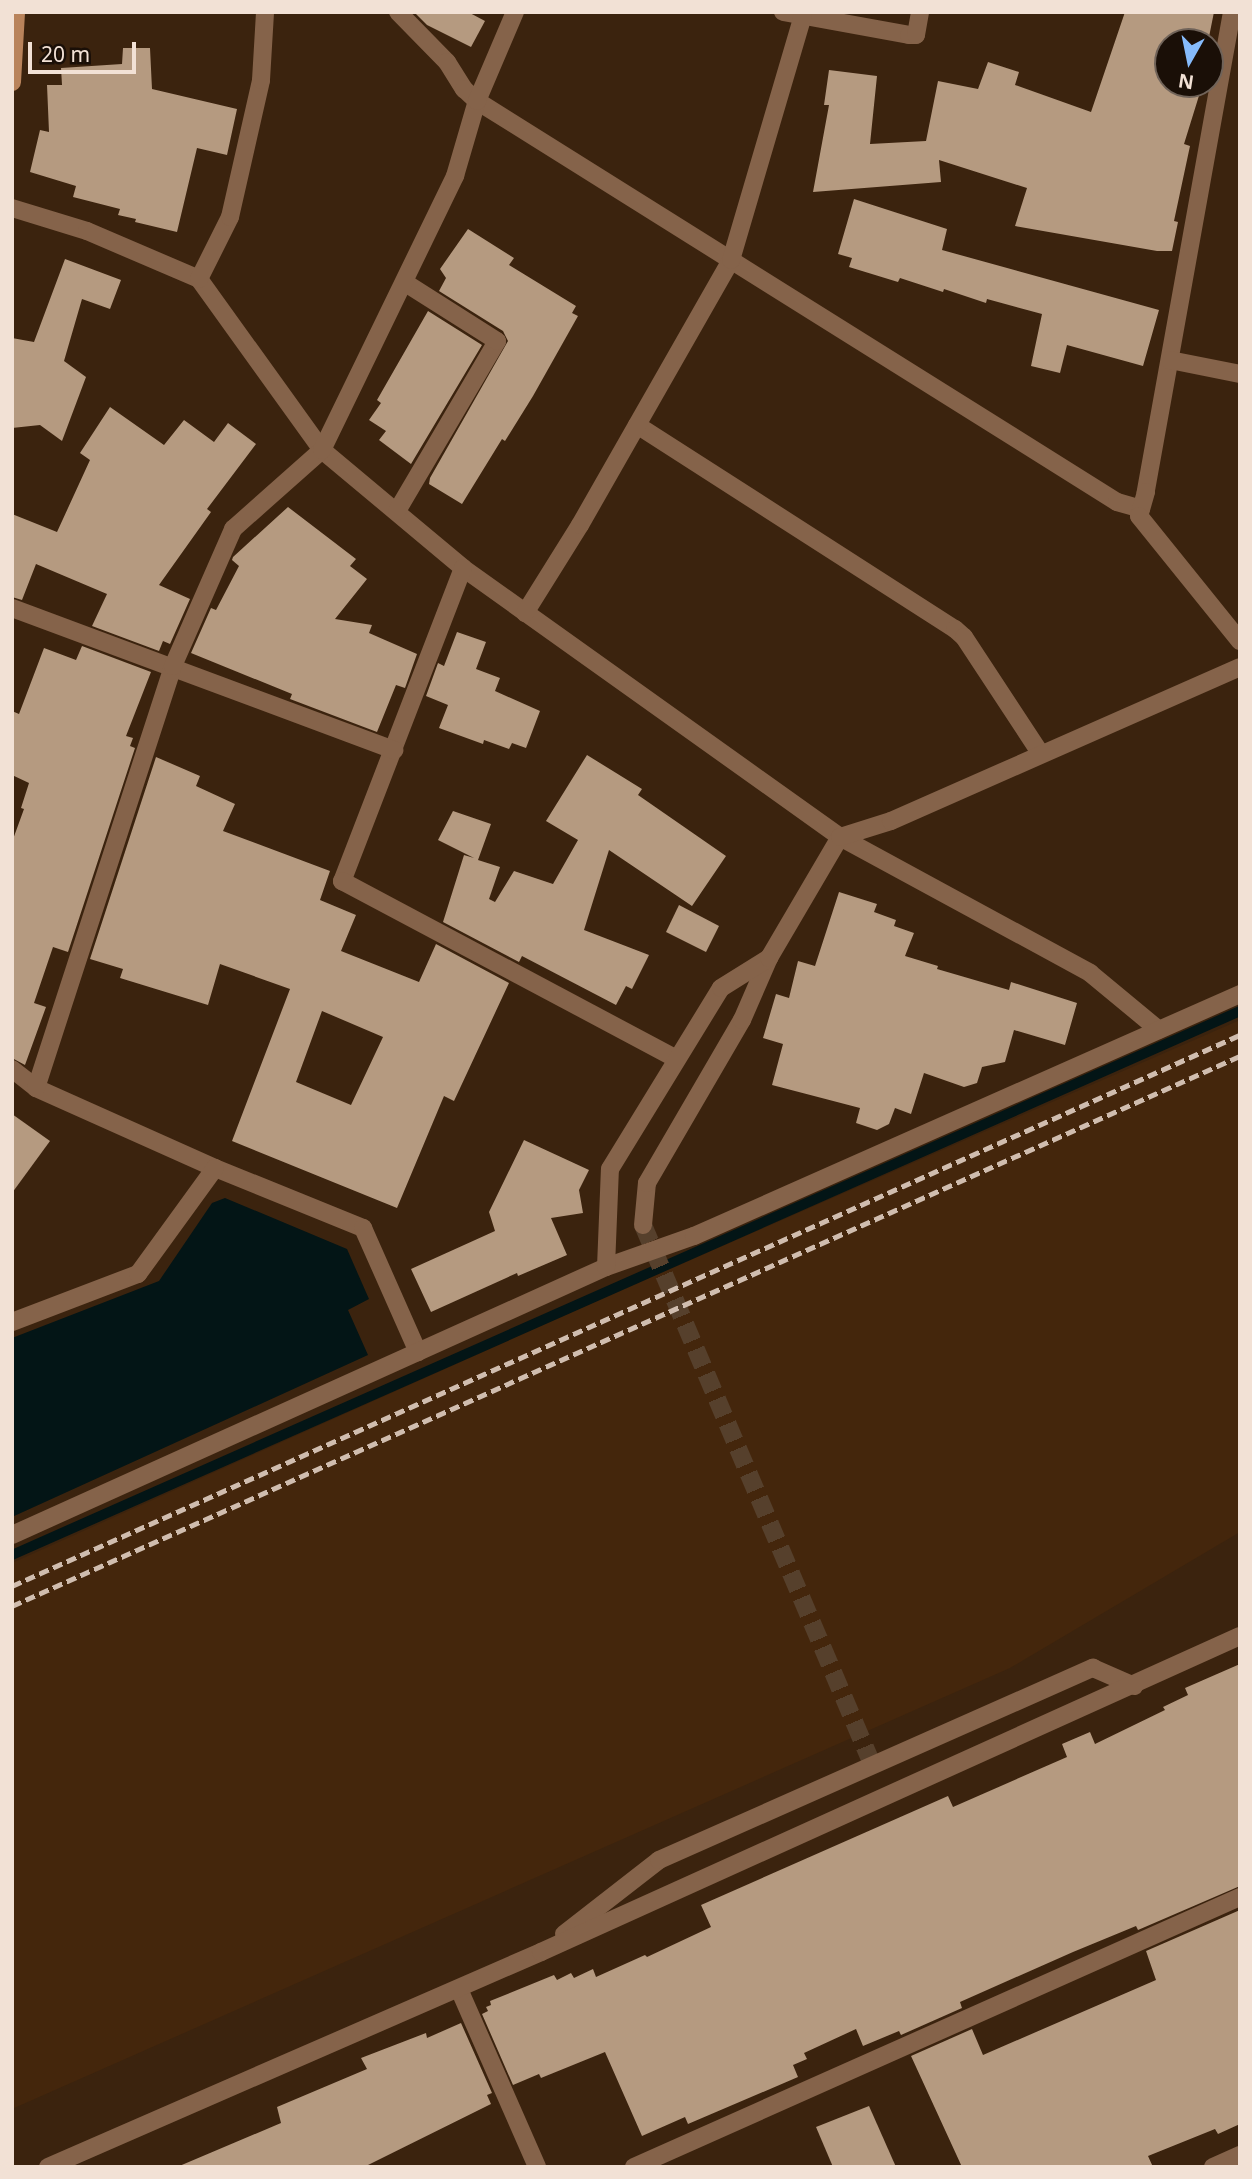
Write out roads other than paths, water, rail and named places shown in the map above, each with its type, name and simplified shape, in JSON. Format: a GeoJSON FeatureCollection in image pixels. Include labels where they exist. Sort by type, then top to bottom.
{"type":"FeatureCollection","features":[{"type":"Feature","properties":{"kind":"street"},"geometry":{"type":"LineString","coordinates":[[12,82],[16,12]]}},
{"type":"Feature","properties":{"kind":"street"},"geometry":{"type":"LineString","coordinates":[[199,279],[230,217],[261,80],[265,12]]}},
{"type":"Feature","properties":{"kind":"street"},"geometry":{"type":"LineString","coordinates":[[398,12],[447,62],[464,89],[477,101],[1116,502],[1141,509]]}},
{"type":"Feature","properties":{"kind":"street"},"geometry":{"type":"LineString","coordinates":[[36,1088],[173,666],[233,529],[322,450],[455,176],[477,101],[515,12]]}},
{"type":"Feature","properties":{"kind":"street"},"geometry":{"type":"LineString","coordinates":[[783,12],[916,35],[920,12]]}},
{"type":"Feature","properties":{"kind":"street"},"geometry":{"type":"LineString","coordinates":[[1232,12],[1170,360],[1139,516],[1240,641]]}},
{"type":"Feature","properties":{"kind":"street"},"geometry":{"type":"LineString","coordinates":[[526,613],[731,260],[803,16]]}},
{"type":"Feature","properties":{"kind":"street"},"geometry":{"type":"LineString","coordinates":[[12,208],[87,231],[199,279],[322,450],[463,568],[840,837],[1090,974],[1159,1030]]}},
{"type":"Feature","properties":{"kind":"street"},"geometry":{"type":"LineString","coordinates":[[397,511],[497,341],[404,282]]}},
{"type":"Feature","properties":{"kind":"street"},"geometry":{"type":"LineString","coordinates":[[1170,360],[1240,374]]}},
{"type":"Feature","properties":{"kind":"street"},"geometry":{"type":"LineString","coordinates":[[637,425],[955,629],[964,637],[1041,754]]}},
{"type":"Feature","properties":{"kind":"street"},"geometry":{"type":"LineString","coordinates":[[463,568],[342,881],[677,1059]]}},
{"type":"Feature","properties":{"kind":"street"},"geometry":{"type":"LineString","coordinates":[[12,608],[394,750]]}},
{"type":"Feature","properties":{"kind":"street"},"geometry":{"type":"LineString","coordinates":[[643,1225],[647,1182],[742,1020],[769,958],[840,837],[891,821],[1240,667]]}},
{"type":"Feature","properties":{"kind":"street"},"geometry":{"type":"LineString","coordinates":[[606,1267],[610,1169],[721,988],[769,958]]}},
{"type":"Feature","properties":{"kind":"street"},"geometry":{"type":"LineString","coordinates":[[12,1535],[606,1267],[694,1236],[1240,993]]}},
{"type":"Feature","properties":{"kind":"street"},"geometry":{"type":"LineString","coordinates":[[12,1069],[36,1088],[215,1168],[363,1228],[418,1352]]}},
{"type":"Feature","properties":{"kind":"street"},"geometry":{"type":"LineString","coordinates":[[12,1322],[138,1274],[215,1168]]}},
{"type":"Feature","properties":{"kind":"street"},"geometry":{"type":"LineString","coordinates":[[48,2167],[458,1989],[1240,1636]]}},
{"type":"Feature","properties":{"kind":"street"},"geometry":{"type":"LineString","coordinates":[[541,1952],[659,1860],[859,1770],[1093,1668],[1134,1686]]}},
{"type":"Feature","properties":{"kind":"street"},"geometry":{"type":"LineString","coordinates":[[634,2167],[1240,1897]]}},
{"type":"Feature","properties":{"kind":"street"},"geometry":{"type":"LineString","coordinates":[[458,1989],[537,2167]]}},
{"type":"Feature","properties":{"kind":"street"},"geometry":{"type":"LineString","coordinates":[[1213,2167],[1240,2155]]}},
{"type":"Feature","properties":{"kind":"waterway"},"geometry":{"type":"LineString","coordinates":[[12,1555],[1240,1011]]}},
{"type":"Feature","properties":{"kind":"tunnel"},"geometry":{"type":"LineString","coordinates":[[643,1225],[872,1764]]}},
{"type":"Feature","properties":{"kind":"railway"},"geometry":{"type":"LineString","coordinates":[[12,1586],[1240,1035]]}},
{"type":"Feature","properties":{"kind":"railway"},"geometry":{"type":"LineString","coordinates":[[12,1606],[1240,1056]]}}]}
